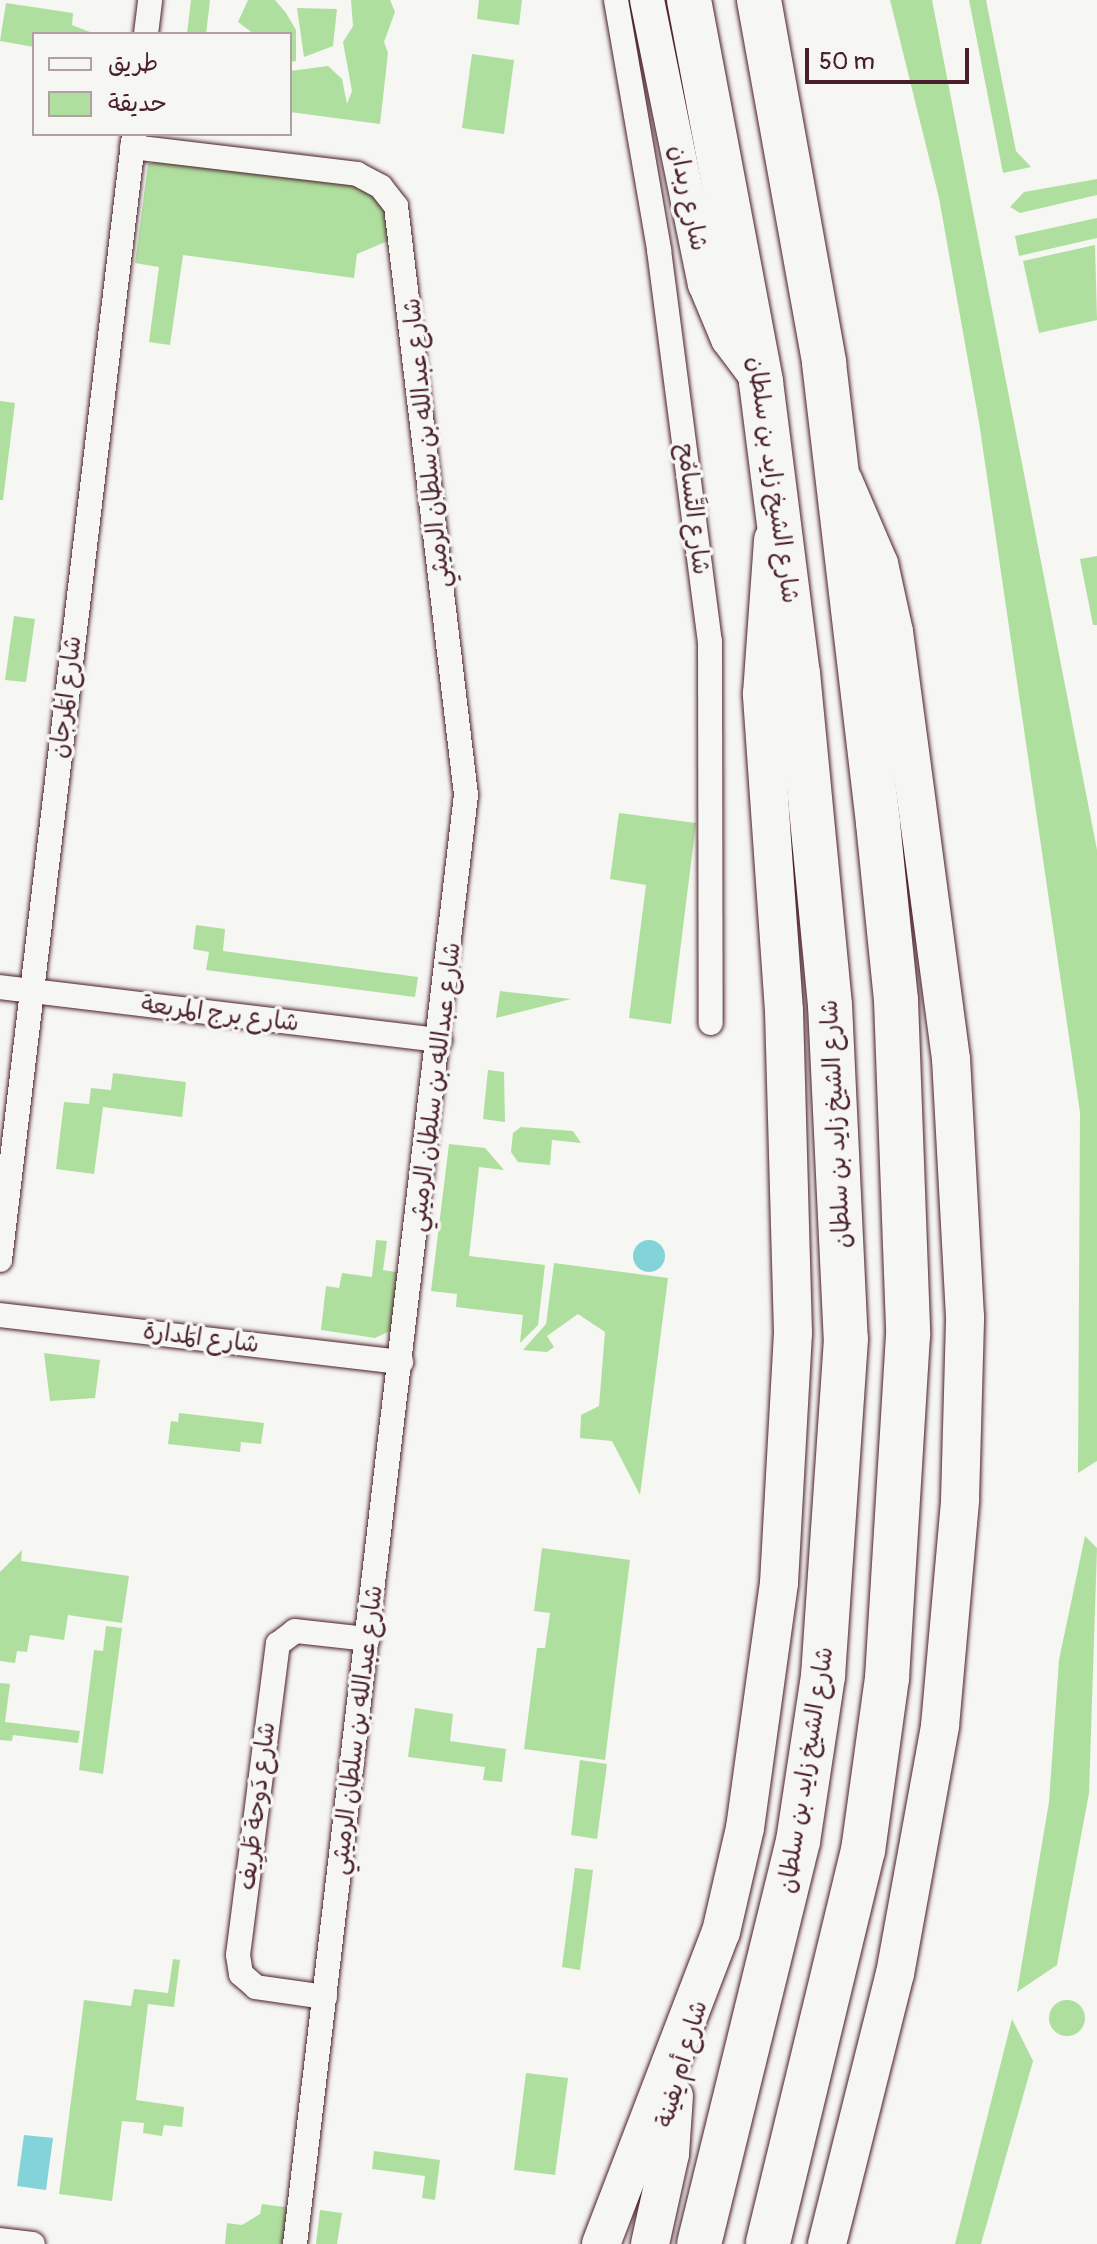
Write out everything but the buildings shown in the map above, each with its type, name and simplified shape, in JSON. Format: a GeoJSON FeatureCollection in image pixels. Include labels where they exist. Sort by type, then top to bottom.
{"type":"FeatureCollection","features":[{"type":"Feature","properties":{"kind":"highway","name":"شارع الشيخ زايد بن سلطان"},"geometry":{"type":"LineString","coordinates":[[689,0],[761,382],[798,673],[841,1171],[846,1339],[839,1490],[823,1676],[798,1841],[699,2244]]}},
{"type":"Feature","properties":{"kind":"highway"},"geometry":{"type":"LineString","coordinates":[[759,0],[785,127],[838,470],[896,1000],[905,1164],[905,1398],[887,1678],[863,1850],[768,2244]]}},
{"type":"Feature","properties":{"kind":"main road","name":"شارع ربدان"},"geometry":{"type":"LineString","coordinates":[[647,0],[705,284],[728,339],[761,382]]}},
{"type":"Feature","properties":{"kind":"main road"},"geometry":{"type":"LineString","coordinates":[[827,2244],[895,1974],[940,1726],[960,1500],[965,1317],[951,1059],[894,632],[868,532],[838,470]]}},
{"type":"Feature","properties":{"kind":"main road"},"geometry":{"type":"LineString","coordinates":[[601,2244],[661,2077],[712,1963],[745,1828],[770,1666],[790,1416],[789,1117],[762,694],[765,594],[778,509]]}},
{"type":"Feature","properties":{"kind":"main road","name":"شارع أم يفينة"},"geometry":{"type":"LineString","coordinates":[[628,2244],[712,1963]]}},
{"type":"Feature","properties":{"kind":"main road"},"geometry":{"type":"LineString","coordinates":[[650,2244],[670,2154],[674,2096]]}},
{"type":"Feature","properties":{"kind":"street"},"geometry":{"type":"LineString","coordinates":[[146,32],[150,0]]}},
{"type":"Feature","properties":{"kind":"street","name":"شارع التَّسامُح"},"geometry":{"type":"LineString","coordinates":[[616,0],[659,250],[710,641],[711,1023]]}},
{"type":"Feature","properties":{"kind":"street","name":"شارع المَرجان"},"geometry":{"type":"LineString","coordinates":[[0,1260],[133,141]]}},
{"type":"Feature","properties":{"kind":"street","name":"شارع عبدالله بن سلطان الرميثي"},"geometry":{"type":"LineString","coordinates":[[133,141],[357,174],[381,187],[400,217],[466,795],[440,1040],[295,2244]]}},
{"type":"Feature","properties":{"kind":"street","name":"شارع برج المربعة"},"geometry":{"type":"LineString","coordinates":[[0,987],[440,1040]]}},
{"type":"Feature","properties":{"kind":"street","name":"شارع المَدارة"},"geometry":{"type":"LineString","coordinates":[[0,1315],[401,1362]]}},
{"type":"Feature","properties":{"kind":"street","name":"شارع دَوحة طَرِيف"},"geometry":{"type":"LineString","coordinates":[[325,1997],[250,1983],[239,1968],[240,1940],[278,1644],[295,1631],[368,1639]]}},
{"type":"Feature","properties":{"kind":"street"},"geometry":{"type":"LineString","coordinates":[[0,2240],[33,2244]]}},
{"type":"Feature","properties":{"kind":"green space"},"geometry":{"type":"Polygon","coordinates":[[[191,0],[210,0],[206,32],[187,32],[191,0]]]}},
{"type":"Feature","properties":{"kind":"green space"},"geometry":{"type":"Polygon","coordinates":[[[248,0],[275,0],[296,30],[296,61],[292,62],[292,32],[251,32],[238,22],[248,0]]]}},
{"type":"Feature","properties":{"kind":"green space"},"geometry":{"type":"Polygon","coordinates":[[[351,0],[390,0],[395,12],[384,42],[388,53],[380,124],[292,112],[292,71],[328,66],[342,79],[347,104],[352,91],[343,42],[353,26],[351,0]]]}},
{"type":"Feature","properties":{"kind":"green space"},"geometry":{"type":"Polygon","coordinates":[[[479,0],[522,0],[519,25],[477,19],[479,0]]]}},
{"type":"Feature","properties":{"kind":"green space"},"geometry":{"type":"Polygon","coordinates":[[[890,0],[932,0],[1097,850],[1097,1461],[1078,1473],[1080,1112],[979,422],[939,198],[890,0]]]}},
{"type":"Feature","properties":{"kind":"green space"},"geometry":{"type":"Polygon","coordinates":[[[969,0],[986,0],[1016,151],[1031,167],[1003,173],[969,0]]]}},
{"type":"Feature","properties":{"kind":"green space"},"geometry":{"type":"Polygon","coordinates":[[[6,3],[73,13],[72,25],[90,32],[32,32],[32,47],[0,41],[6,3]]]}},
{"type":"Feature","properties":{"kind":"green space"},"geometry":{"type":"Polygon","coordinates":[[[297,8],[337,9],[333,46],[304,57],[297,8]]]}},
{"type":"Feature","properties":{"kind":"green space"},"geometry":{"type":"Polygon","coordinates":[[[472,54],[514,60],[504,134],[462,128],[472,54]]]}},
{"type":"Feature","properties":{"kind":"green space"},"geometry":{"type":"Polygon","coordinates":[[[174,157],[369,183],[402,235],[357,254],[354,278],[183,255],[170,345],[149,342],[159,267],[135,263],[148,164],[174,157]]]}},
{"type":"Feature","properties":{"kind":"green space"},"geometry":{"type":"Polygon","coordinates":[[[1097,179],[1097,195],[1020,213],[1010,207],[1024,192],[1097,179]]]}},
{"type":"Feature","properties":{"kind":"green space"},"geometry":{"type":"Polygon","coordinates":[[[1097,218],[1097,238],[1019,256],[1015,236],[1097,218]]]}},
{"type":"Feature","properties":{"kind":"green space"},"geometry":{"type":"Polygon","coordinates":[[[1095,245],[1097,320],[1039,333],[1023,261],[1095,245]]]}},
{"type":"Feature","properties":{"kind":"green space"},"geometry":{"type":"Polygon","coordinates":[[[0,401],[15,403],[3,500],[0,500],[0,401]]]}},
{"type":"Feature","properties":{"kind":"green space"},"geometry":{"type":"Polygon","coordinates":[[[1097,556],[1097,625],[1093,625],[1080,559],[1097,556]]]}},
{"type":"Feature","properties":{"kind":"green space"},"geometry":{"type":"Polygon","coordinates":[[[14,616],[35,619],[26,682],[5,680],[14,616]]]}},
{"type":"Feature","properties":{"kind":"green space"},"geometry":{"type":"Polygon","coordinates":[[[619,813],[696,823],[671,1024],[629,1018],[646,885],[610,879],[619,813]]]}},
{"type":"Feature","properties":{"kind":"green space"},"geometry":{"type":"Polygon","coordinates":[[[196,925],[225,929],[223,951],[418,977],[415,997],[206,970],[209,952],[193,949],[196,925]]]}},
{"type":"Feature","properties":{"kind":"green space"},"geometry":{"type":"Polygon","coordinates":[[[500,991],[571,999],[496,1018],[500,991]]]}},
{"type":"Feature","properties":{"kind":"green space"},"geometry":{"type":"Polygon","coordinates":[[[488,1070],[504,1072],[505,1122],[483,1119],[488,1070]]]}},
{"type":"Feature","properties":{"kind":"green space"},"geometry":{"type":"Polygon","coordinates":[[[113,1073],[186,1082],[182,1117],[103,1107],[94,1174],[56,1169],[64,1102],[89,1104],[91,1088],[111,1090],[113,1073]]]}},
{"type":"Feature","properties":{"kind":"green space"},"geometry":{"type":"Polygon","coordinates":[[[521,1127],[573,1131],[581,1143],[552,1140],[550,1165],[518,1162],[511,1152],[513,1133],[521,1127]]]}},
{"type":"Feature","properties":{"kind":"green space"},"geometry":{"type":"Polygon","coordinates":[[[449,1144],[485,1148],[504,1170],[479,1167],[469,1256],[545,1265],[538,1325],[520,1343],[523,1315],[456,1307],[457,1294],[431,1291],[449,1144]]]}},
{"type":"Feature","properties":{"kind":"green space"},"geometry":{"type":"Polygon","coordinates":[[[376,1240],[387,1241],[383,1270],[409,1274],[394,1329],[375,1338],[321,1330],[326,1286],[339,1288],[342,1273],[372,1277],[376,1240]]]}},
{"type":"Feature","properties":{"kind":"green space"},"geometry":{"type":"Polygon","coordinates":[[[554,1263],[668,1278],[640,1495],[612,1441],[580,1438],[581,1415],[599,1406],[605,1332],[578,1314],[547,1336],[554,1347],[547,1352],[523,1350],[546,1324],[554,1263]]]}},
{"type":"Feature","properties":{"kind":"green space"},"geometry":{"type":"Polygon","coordinates":[[[44,1353],[100,1360],[95,1398],[50,1401],[44,1353]]]}},
{"type":"Feature","properties":{"kind":"green space"},"geometry":{"type":"Polygon","coordinates":[[[179,1413],[264,1423],[261,1444],[241,1442],[240,1452],[168,1444],[171,1421],[178,1422],[179,1413]]]}},
{"type":"Feature","properties":{"kind":"green space"},"geometry":{"type":"Polygon","coordinates":[[[1085,1536],[1097,1548],[1089,1793],[1057,1965],[1017,1992],[1049,1802],[1059,1660],[1085,1536]]]}},
{"type":"Feature","properties":{"kind":"green space"},"geometry":{"type":"Polygon","coordinates":[[[542,1548],[630,1560],[605,1760],[524,1749],[537,1648],[545,1648],[550,1613],[534,1611],[542,1548]]]}},
{"type":"Feature","properties":{"kind":"green space"},"geometry":{"type":"Polygon","coordinates":[[[22,1550],[21,1561],[129,1576],[122,1623],[68,1615],[64,1640],[30,1635],[27,1652],[17,1651],[15,1663],[0,1661],[0,1572],[22,1550]]]}},
{"type":"Feature","properties":{"kind":"green space"},"geometry":{"type":"Polygon","coordinates":[[[106,1626],[122,1628],[103,1774],[79,1770],[94,1650],[103,1651],[106,1626]]]}},
{"type":"Feature","properties":{"kind":"green space"},"geometry":{"type":"Polygon","coordinates":[[[0,1683],[10,1684],[5,1722],[80,1731],[78,1743],[13,1735],[12,1741],[0,1740],[0,1683]]]}},
{"type":"Feature","properties":{"kind":"green space"},"geometry":{"type":"Polygon","coordinates":[[[415,1708],[453,1714],[450,1741],[506,1749],[502,1782],[483,1780],[485,1767],[408,1757],[415,1708]]]}},
{"type":"Feature","properties":{"kind":"green space"},"geometry":{"type":"Polygon","coordinates":[[[580,1760],[607,1764],[597,1839],[571,1835],[580,1760]]]}},
{"type":"Feature","properties":{"kind":"green space"},"geometry":{"type":"Polygon","coordinates":[[[575,1868],[593,1870],[580,1970],[562,1967],[575,1868]]]}},
{"type":"Feature","properties":{"kind":"green space"},"geometry":{"type":"Polygon","coordinates":[[[173,1959],[180,1960],[174,2007],[148,2004],[136,2100],[184,2107],[182,2127],[164,2125],[162,2136],[143,2133],[144,2123],[122,2121],[112,2201],[59,2194],[84,2000],[131,2006],[134,1989],[168,1993],[173,1959]]]}},
{"type":"Feature","properties":{"kind":"green space"},"geometry":{"type":"Polygon","coordinates":[[[1067,2000],[1079,2006],[1085,2018],[1079,2030],[1067,2036],[1055,2030],[1049,2018],[1055,2006],[1067,2000]]]}},
{"type":"Feature","properties":{"kind":"green space"},"geometry":{"type":"Polygon","coordinates":[[[1012,2019],[1033,2061],[981,2244],[955,2244],[1012,2019]]]}},
{"type":"Feature","properties":{"kind":"green space"},"geometry":{"type":"Polygon","coordinates":[[[526,2073],[568,2078],[555,2175],[514,2170],[526,2073]]]}},
{"type":"Feature","properties":{"kind":"green space"},"geometry":{"type":"Polygon","coordinates":[[[374,2151],[440,2160],[435,2200],[422,2198],[425,2176],[372,2169],[374,2151]]]}},
{"type":"Feature","properties":{"kind":"green space"},"geometry":{"type":"Polygon","coordinates":[[[262,2204],[292,2208],[282,2244],[225,2244],[227,2223],[242,2225],[260,2214],[262,2204]]]}},
{"type":"Feature","properties":{"kind":"green space"},"geometry":{"type":"Polygon","coordinates":[[[320,2210],[342,2213],[337,2244],[316,2244],[320,2210]]]}},
{"type":"Feature","properties":{"kind":"water"},"geometry":{"type":"Polygon","coordinates":[[[649,1240],[660,1245],[665,1256],[660,1267],[649,1272],[638,1267],[633,1256],[638,1245],[649,1240]]]}},
{"type":"Feature","properties":{"kind":"water"},"geometry":{"type":"Polygon","coordinates":[[[24,2135],[53,2138],[46,2190],[17,2186],[24,2135]]]}}]}
